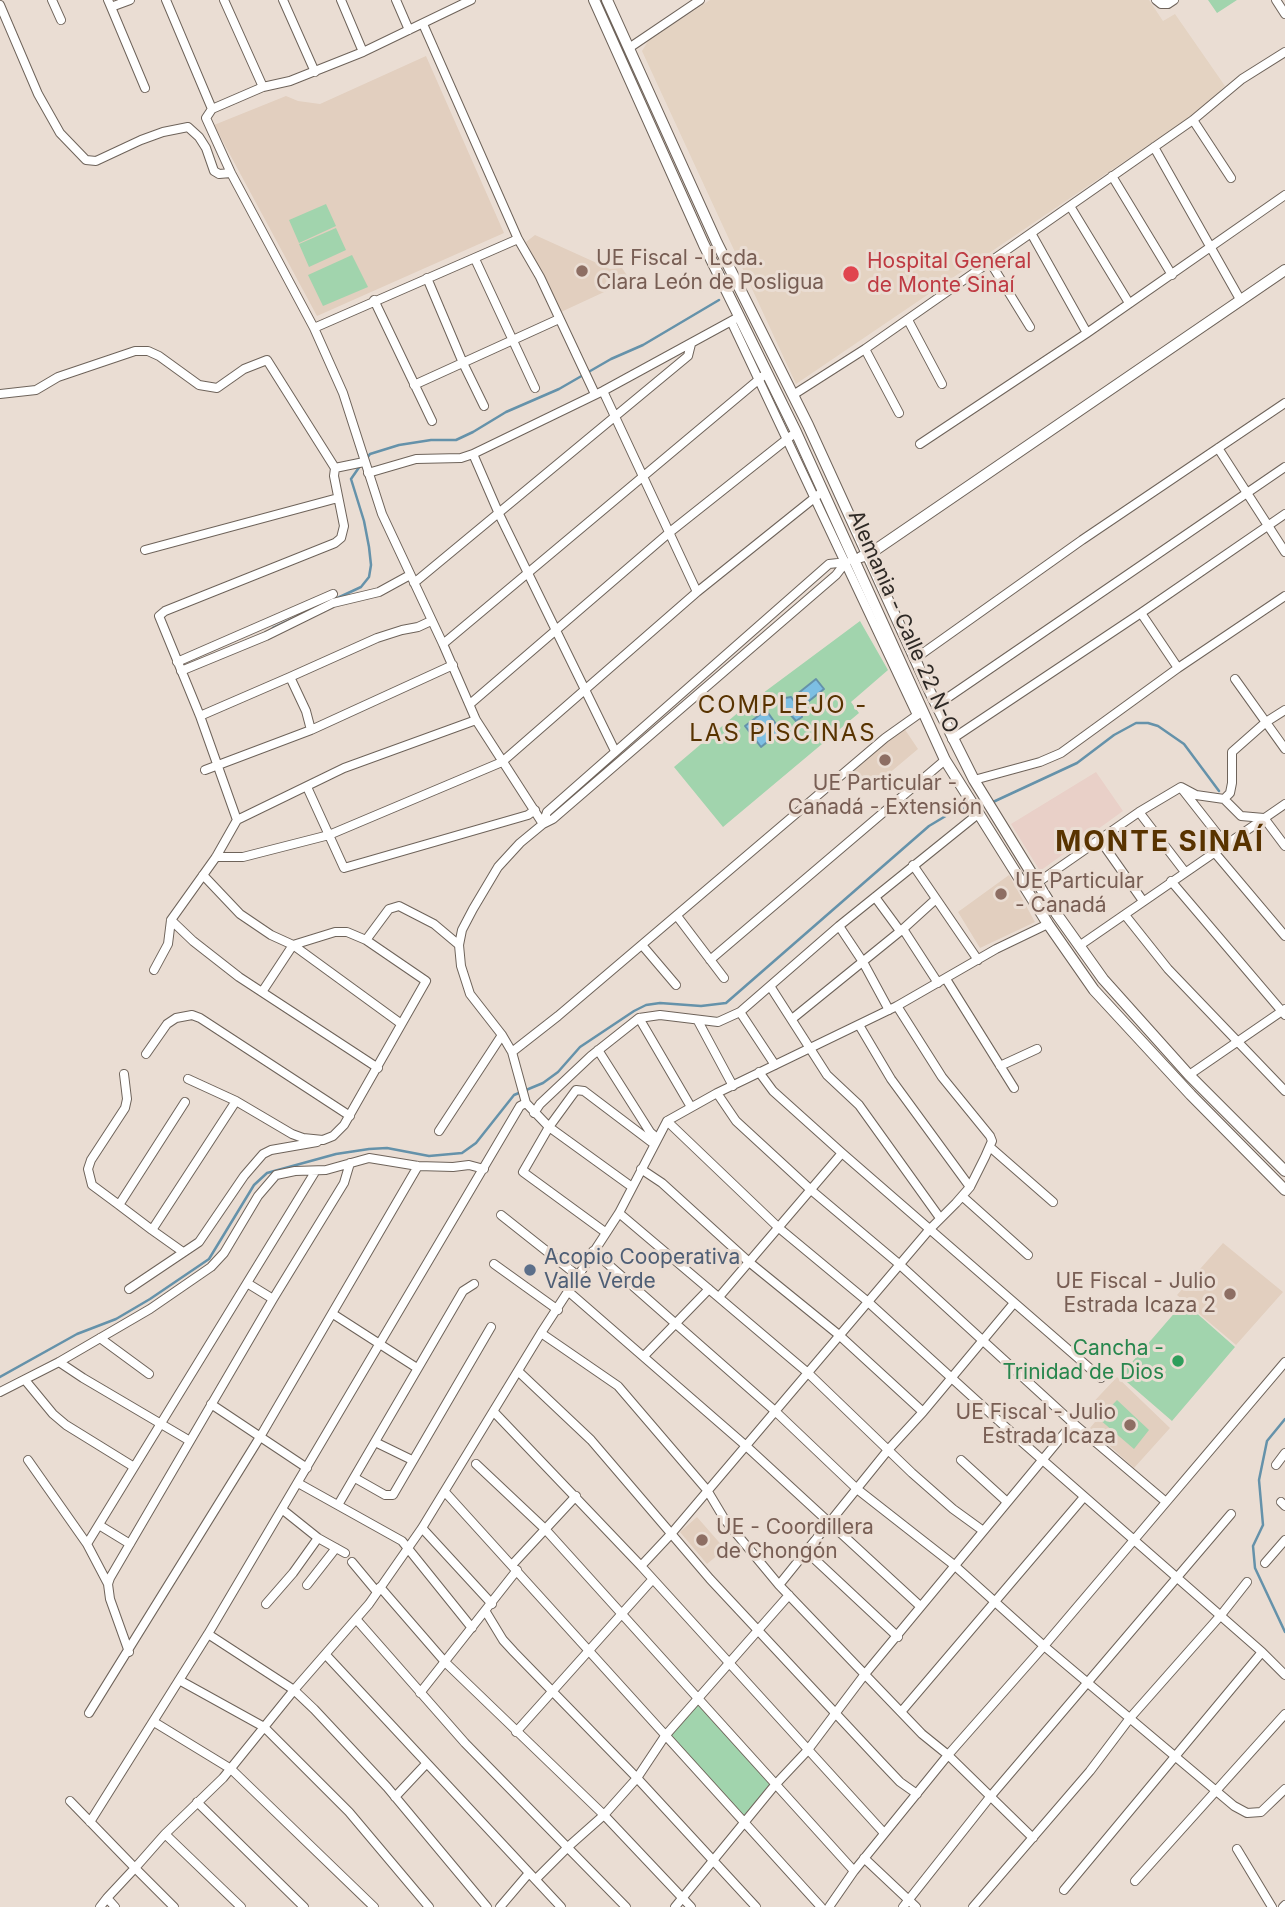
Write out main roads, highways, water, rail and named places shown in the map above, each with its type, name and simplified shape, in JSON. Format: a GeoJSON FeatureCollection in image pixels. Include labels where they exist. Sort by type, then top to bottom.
{"type":"FeatureCollection","features":[{"type":"Feature","properties":{"kind":"water"},"geometry":{"type":"Polygon","coordinates":[[[816,679],[824,689],[804,705],[796,695],[816,679]]]}},
{"type":"Feature","properties":{"kind":"water"},"geometry":{"type":"Polygon","coordinates":[[[791,697],[802,712],[802,717],[796,721],[782,705],[785,698],[791,697]]]}},
{"type":"Feature","properties":{"kind":"water"},"geometry":{"type":"Polygon","coordinates":[[[766,710],[781,731],[761,747],[745,726],[766,710]]]}},
{"type":"Feature","properties":{"kind":"waterway"},"geometry":{"type":"LineString","coordinates":[[367,458],[370,454],[399,445],[431,440],[456,440],[506,412],[559,389],[611,359],[643,345],[719,300]]}},
{"type":"Feature","properties":{"kind":"waterway"},"geometry":{"type":"LineString","coordinates":[[273,628],[361,587],[369,577],[369,547],[351,479],[360,466]]}},
{"type":"Feature","properties":{"kind":"waterway"},"geometry":{"type":"LineString","coordinates":[[993,802],[1077,763],[1114,735],[1136,723],[1158,726],[1184,744],[1219,791]]}},
{"type":"Feature","properties":{"kind":"waterway"},"geometry":{"type":"LineString","coordinates":[[0,1377],[77,1334],[116,1319],[209,1259],[254,1185],[267,1173],[336,1154],[369,1149],[387,1148],[429,1156],[462,1153],[476,1143],[514,1095],[543,1083],[558,1072],[580,1047],[634,1011],[646,1005],[660,1003],[701,1006],[726,1003],[929,826],[954,811],[970,807]]}},
{"type":"Feature","properties":{"kind":"waterway"},"geometry":{"type":"LineString","coordinates":[[1285,1419],[1267,1441],[1259,1480],[1263,1525],[1253,1546],[1255,1568],[1285,1632]]}},
{"type":"Feature","properties":{"kind":"place","name":"UE Fiscal - Lcda. Clara León de Posligua"},"geometry":{"type":"Point","coordinates":[582,271]}},
{"type":"Feature","properties":{"kind":"place","name":"Hospital General de Monte Sinaí"},"geometry":{"type":"Point","coordinates":[851,274]}},
{"type":"Feature","properties":{"kind":"place","name":"UE Particular - Canadá - Extensión"},"geometry":{"type":"Point","coordinates":[885,760]}},
{"type":"Feature","properties":{"kind":"place","name":"UE Particular - Canadá"},"geometry":{"type":"Point","coordinates":[1001,894]}},
{"type":"Feature","properties":{"kind":"place","name":"Acopio Cooperativa Valle Verde"},"geometry":{"type":"Point","coordinates":[530,1270]}},
{"type":"Feature","properties":{"kind":"place","name":"UE Fiscal - Julio Estrada Icaza 2"},"geometry":{"type":"Point","coordinates":[1230,1294]}},
{"type":"Feature","properties":{"kind":"place","name":"Cancha - Trinidad de Dios"},"geometry":{"type":"Point","coordinates":[1178,1361]}},
{"type":"Feature","properties":{"kind":"place","name":"UE Fiscal - Julio Estrada Icaza"},"geometry":{"type":"Point","coordinates":[1130,1425]}},
{"type":"Feature","properties":{"kind":"place","name":"UE - Coordillera de Chongón"},"geometry":{"type":"Point","coordinates":[702,1540]}},
{"type":"Feature","properties":{"kind":"district","name":"COMPLEJO - LAS PISCINAS"},"geometry":{"type":"Point","coordinates":[783,720]}},
{"type":"Feature","properties":{"kind":"district","name":"MONTE SINAÍ"},"geometry":{"type":"Point","coordinates":[1160,843]}}]}
